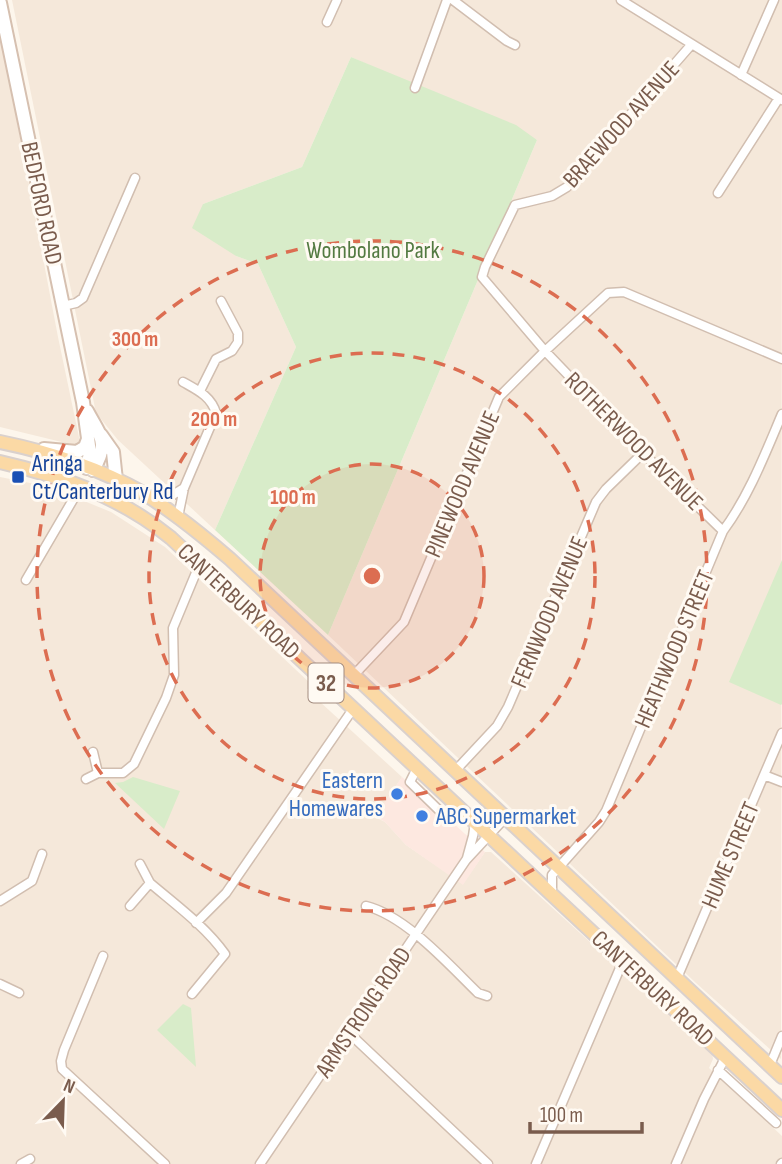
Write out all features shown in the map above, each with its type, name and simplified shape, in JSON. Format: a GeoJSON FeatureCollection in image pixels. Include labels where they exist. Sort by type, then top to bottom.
{"type":"FeatureCollection","features":[{"type":"Feature","properties":{"kind":"main road","name":"BEDFORD ROAD"},"geometry":{"type":"LineString","coordinates":[[0,3],[83,402],[90,469]]}},
{"type":"Feature","properties":{"kind":"main road","name":"BEDFORD ROAD"},"geometry":{"type":"LineString","coordinates":[[83,402],[113,452],[117,480]]}},
{"type":"Feature","properties":{"kind":"main road"},"geometry":{"type":"LineString","coordinates":[[81,486],[102,451],[101,435]]}},
{"type":"Feature","properties":{"kind":"main road"},"geometry":{"type":"LineString","coordinates":[[16,445],[77,452],[85,447],[88,439]]}},
{"type":"Feature","properties":{"kind":"main road","name":"CANTERBURY ROAD"},"geometry":{"type":"LineString","coordinates":[[0,442],[51,454],[117,480],[149,497],[220,550],[505,818],[555,871],[677,978],[782,1077]]}},
{"type":"Feature","properties":{"kind":"main road","name":"CANTERBURY ROAD"},"geometry":{"type":"LineString","coordinates":[[0,462],[43,472],[81,486],[139,514],[171,538],[782,1110]]}},
{"type":"Feature","properties":{"kind":"main road"},"geometry":{"type":"LineString","coordinates":[[372,726],[387,707]]}},
{"type":"Feature","properties":{"kind":"main road"},"geometry":{"type":"LineString","coordinates":[[659,994],[677,978]]}},
{"type":"Feature","properties":{"kind":"main road"},"geometry":{"type":"LineString","coordinates":[[758,1087],[770,1065]]}},
{"type":"Feature","properties":{"kind":"street"},"geometry":{"type":"LineString","coordinates":[[327,22],[337,0]]}},
{"type":"Feature","properties":{"kind":"street"},"geometry":{"type":"LineString","coordinates":[[415,88],[447,0]]}},
{"type":"Feature","properties":{"kind":"street"},"geometry":{"type":"LineString","coordinates":[[453,0],[515,45]]}},
{"type":"Feature","properties":{"kind":"street"},"geometry":{"type":"LineString","coordinates":[[621,0],[780,99],[718,193]]}},
{"type":"Feature","properties":{"kind":"street"},"geometry":{"type":"LineString","coordinates":[[741,75],[774,0]]}},
{"type":"Feature","properties":{"kind":"street","name":"BRAEWOOD AVENUE"},"geometry":{"type":"LineString","coordinates":[[545,351],[482,277],[512,208],[518,203],[552,196],[566,187],[691,45]]}},
{"type":"Feature","properties":{"kind":"street"},"geometry":{"type":"LineString","coordinates":[[63,306],[83,298],[135,178]]}},
{"type":"Feature","properties":{"kind":"street","name":"PINEWOOD AVENUE"},"geometry":{"type":"LineString","coordinates":[[354,676],[404,622],[499,397],[608,293],[624,292],[782,359]]}},
{"type":"Feature","properties":{"kind":"street"},"geometry":{"type":"LineString","coordinates":[[200,391],[216,359],[232,351],[237,342],[238,333],[221,301]]}},
{"type":"Feature","properties":{"kind":"street","name":"ROTHERWOOD AVENUE"},"geometry":{"type":"LineString","coordinates":[[545,351],[723,531]]}},
{"type":"Feature","properties":{"kind":"street"},"geometry":{"type":"LineString","coordinates":[[178,517],[184,488],[216,413],[211,401],[183,382]]}},
{"type":"Feature","properties":{"kind":"street","name":"HEATHWOOD STREET"},"geometry":{"type":"LineString","coordinates":[[555,871],[606,811],[723,531],[754,479],[782,414]]}},
{"type":"Feature","properties":{"kind":"street","name":"FERNWOOD AVENUE"},"geometry":{"type":"LineString","coordinates":[[455,771],[497,726],[508,708],[597,502],[606,489],[643,453]]}},
{"type":"Feature","properties":{"kind":"street"},"geometry":{"type":"LineString","coordinates":[[26,580],[81,486]]}},
{"type":"Feature","properties":{"kind":"street"},"geometry":{"type":"LineString","coordinates":[[149,497],[171,496],[184,488]]}},
{"type":"Feature","properties":{"kind":"street"},"geometry":{"type":"LineString","coordinates":[[86,779],[99,773],[123,773],[134,764],[166,698],[174,675],[173,628],[200,563]]}},
{"type":"Feature","properties":{"kind":"street"},"geometry":{"type":"LineString","coordinates":[[196,923],[226,893],[353,709]]}},
{"type":"Feature","properties":{"kind":"street","name":"HUME STREET"},"geometry":{"type":"LineString","coordinates":[[677,978],[782,733]]}},
{"type":"Feature","properties":{"kind":"street"},"geometry":{"type":"LineString","coordinates":[[93,752],[99,773]]}},
{"type":"Feature","properties":{"kind":"street"},"geometry":{"type":"LineString","coordinates":[[764,775],[782,782]]}},
{"type":"Feature","properties":{"kind":"street","name":"ARMSTRONG ROAD"},"geometry":{"type":"LineString","coordinates":[[264,1162],[466,860],[505,818]]}},
{"type":"Feature","properties":{"kind":"street","name":"ARMSTRONG ROAD"},"geometry":{"type":"LineString","coordinates":[[466,860],[473,836],[473,820]]}},
{"type":"Feature","properties":{"kind":"street"},"geometry":{"type":"LineString","coordinates":[[0,901],[32,881],[42,853]]}},
{"type":"Feature","properties":{"kind":"street"},"geometry":{"type":"LineString","coordinates":[[140,864],[150,883],[196,923],[225,954],[192,994]]}},
{"type":"Feature","properties":{"kind":"street"},"geometry":{"type":"LineString","coordinates":[[533,876],[555,871],[552,894]]}},
{"type":"Feature","properties":{"kind":"street"},"geometry":{"type":"LineString","coordinates":[[130,906],[150,883]]}},
{"type":"Feature","properties":{"kind":"street"},"geometry":{"type":"LineString","coordinates":[[366,905],[377,908],[415,933],[478,993],[487,996]]}},
{"type":"Feature","properties":{"kind":"street"},"geometry":{"type":"LineString","coordinates":[[103,956],[64,1050],[62,1069],[164,1164]]}},
{"type":"Feature","properties":{"kind":"street"},"geometry":{"type":"LineString","coordinates":[[536,1164],[624,961]]}},
{"type":"Feature","properties":{"kind":"street"},"geometry":{"type":"LineString","coordinates":[[0,985],[19,993]]}},
{"type":"Feature","properties":{"kind":"street"},"geometry":{"type":"LineString","coordinates":[[349,1033],[488,1164]]}},
{"type":"Feature","properties":{"kind":"street"},"geometry":{"type":"LineString","coordinates":[[770,1065],[782,1036]]}},
{"type":"Feature","properties":{"kind":"street"},"geometry":{"type":"LineString","coordinates":[[676,1164],[726,1056]]}},
{"type":"Feature","properties":{"kind":"street"},"geometry":{"type":"LineString","coordinates":[[719,1070],[776,1123]]}},
{"type":"Feature","properties":{"kind":"street"},"geometry":{"type":"LineString","coordinates":[[20,1164],[30,1159]]}},
{"type":"Feature","properties":{"kind":"shaded area"},"geometry":{"type":"Polygon","coordinates":[[[12,0],[782,0],[781,1059],[696,983],[328,635],[537,140],[351,57],[302,167],[203,204],[236,256],[258,264],[296,347],[215,530],[118,440],[96,413],[12,0]]]}},
{"type":"Feature","properties":{"kind":"shaded area"},"geometry":{"type":"Polygon","coordinates":[[[0,32],[80,442],[74,445],[0,427],[0,32]]]}},
{"type":"Feature","properties":{"kind":"shaded area"},"geometry":{"type":"Polygon","coordinates":[[[0,477],[50,487],[111,512],[165,547],[311,684],[307,690],[402,777],[375,817],[385,822],[406,845],[463,884],[485,852],[491,852],[712,1053],[713,1059],[709,1068],[782,1136],[782,1164],[0,1164],[0,477]]]}},
{"type":"Feature","properties":{"kind":"shaded area"},"geometry":{"type":"Polygon","coordinates":[[[402,777],[485,852],[463,885],[406,845],[385,822],[375,816],[402,777]]]}},
{"type":"Feature","properties":{"kind":"green space","name":"Wombolano Park"},"geometry":{"type":"Polygon","coordinates":[[[351,57],[516,125],[537,140],[328,635],[215,530],[296,347],[258,264],[236,256],[192,228],[203,204],[302,167],[351,57]]]}},
{"type":"Feature","properties":{"kind":"green space"},"geometry":{"type":"Polygon","coordinates":[[[782,560],[782,704],[781,705],[729,682],[782,560]]]}},
{"type":"Feature","properties":{"kind":"green space"},"geometry":{"type":"Polygon","coordinates":[[[133,777],[180,791],[164,829],[115,783],[133,777]]]}},
{"type":"Feature","properties":{"kind":"green space"},"geometry":{"type":"Polygon","coordinates":[[[183,1004],[191,1008],[196,1067],[157,1030],[183,1004]]]}},
{"type":"Feature","properties":{"kind":"place","name":"Aringa Ct/Canterbury Rd"},"geometry":{"type":"Point","coordinates":[18,477]}},
{"type":"Feature","properties":{"kind":"place","name":"Eastern Homewares"},"geometry":{"type":"Point","coordinates":[397,794]}},
{"type":"Feature","properties":{"kind":"place","name":"ABC Supermarket"},"geometry":{"type":"Point","coordinates":[422,816]}}]}
